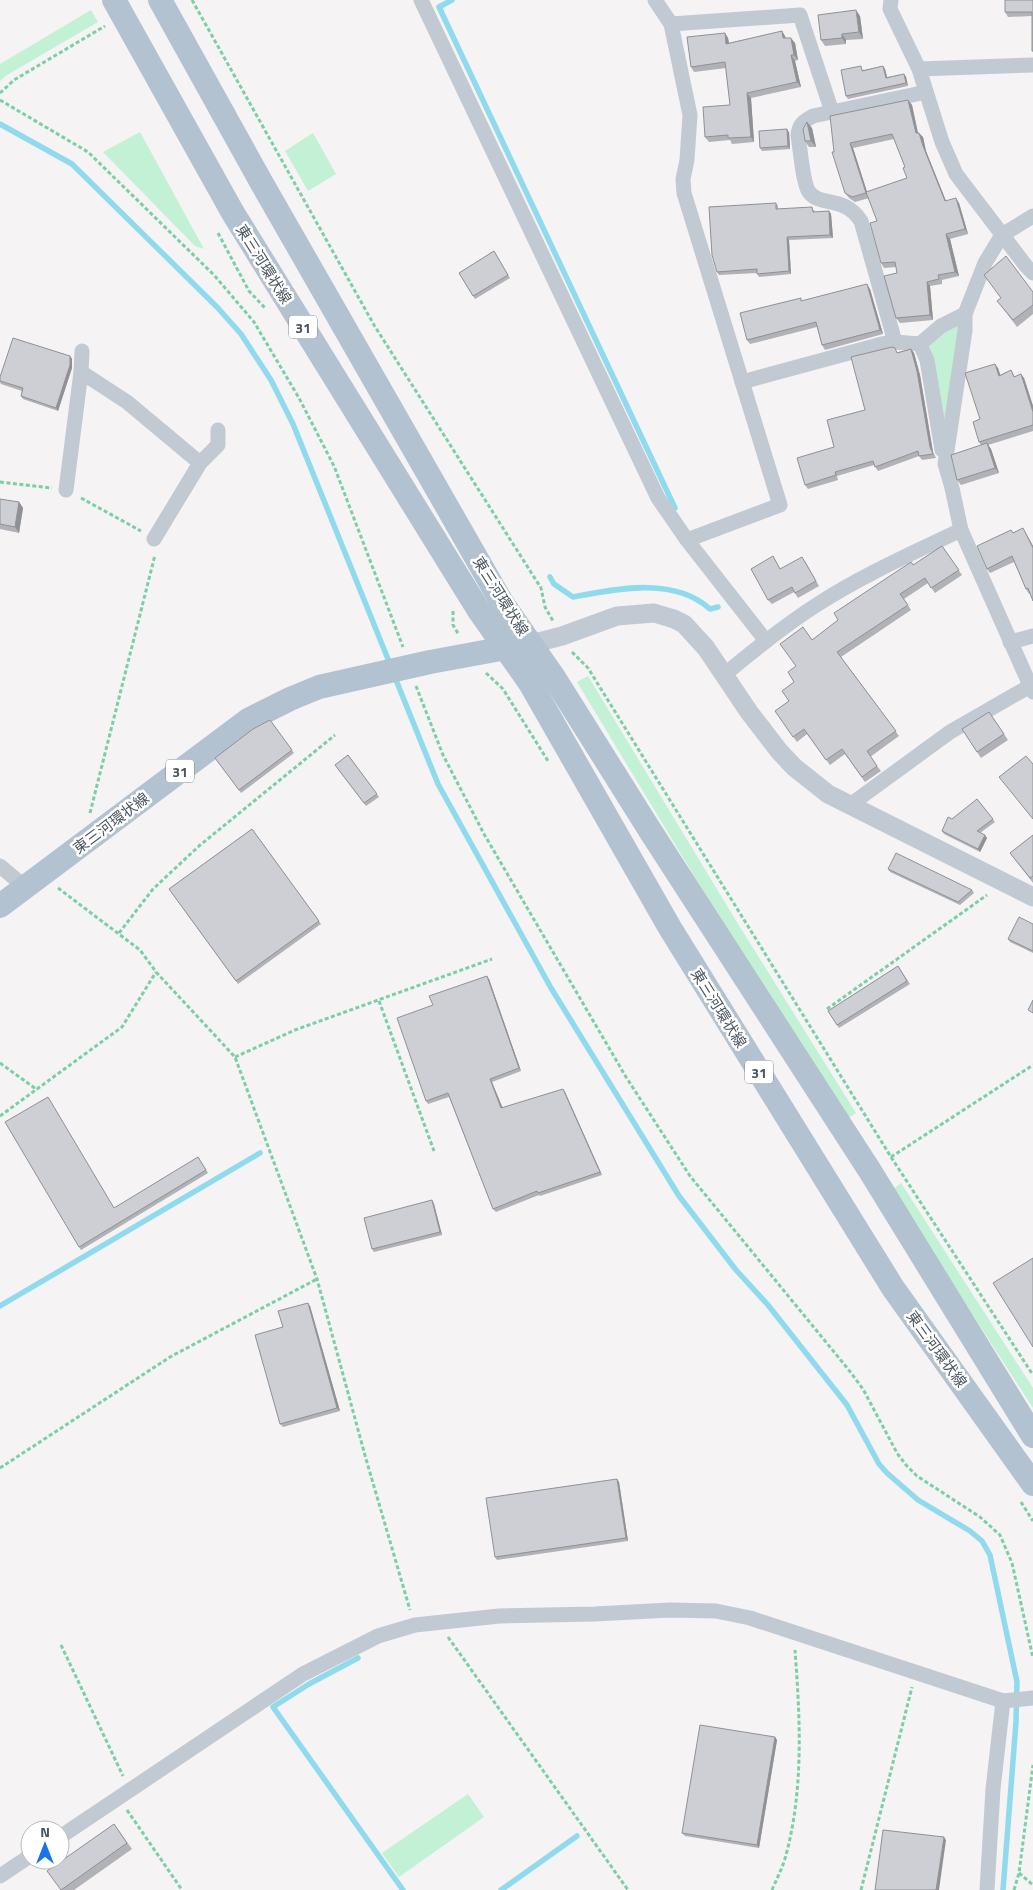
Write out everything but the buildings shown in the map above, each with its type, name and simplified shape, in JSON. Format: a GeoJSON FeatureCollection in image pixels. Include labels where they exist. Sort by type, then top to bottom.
{"type":"FeatureCollection","features":[{"type":"Feature","properties":{"kind":"main road","name":"東三河環状線"},"geometry":{"type":"LineString","coordinates":[[160,0],[264,189],[496,593],[531,644],[870,1171],[1033,1436]]}},
{"type":"Feature","properties":{"kind":"main road","name":"東三河環状線"},"geometry":{"type":"LineString","coordinates":[[118,8],[238,222],[478,610],[530,682],[670,928],[893,1288],[1033,1484]]}},
{"type":"Feature","properties":{"kind":"main road","name":"東三河環状線"},"geometry":{"type":"LineString","coordinates":[[0,906],[248,720],[290,699],[319,687],[504,647],[531,644]]}},
{"type":"Feature","properties":{"kind":"street"},"geometry":{"type":"LineString","coordinates":[[421,0],[658,498],[687,540],[766,641]]}},
{"type":"Feature","properties":{"kind":"street"},"geometry":{"type":"LineString","coordinates":[[655,0],[671,24],[690,115],[687,160],[683,179],[684,193],[780,505],[687,540]]}},
{"type":"Feature","properties":{"kind":"street"},"geometry":{"type":"LineString","coordinates":[[891,0],[890,9],[920,69],[942,142],[956,174],[1033,273]]}},
{"type":"Feature","properties":{"kind":"street"},"geometry":{"type":"LineString","coordinates":[[671,24],[800,15],[832,112]]}},
{"type":"Feature","properties":{"kind":"street"},"geometry":{"type":"LineString","coordinates":[[920,69],[1033,65]]}},
{"type":"Feature","properties":{"kind":"street"},"geometry":{"type":"LineString","coordinates":[[895,342],[861,222],[855,213],[846,206],[814,198],[808,191],[798,127],[813,116],[926,92]]}},
{"type":"Feature","properties":{"kind":"street"},"geometry":{"type":"LineString","coordinates":[[945,464],[965,331],[965,314],[985,264],[1002,235],[1033,216]]}},
{"type":"Feature","properties":{"kind":"street"},"geometry":{"type":"LineString","coordinates":[[742,382],[882,344],[895,342],[920,344],[946,323],[965,314]]}},
{"type":"Feature","properties":{"kind":"street"},"geometry":{"type":"LineString","coordinates":[[850,805],[950,732],[1032,689],[961,530],[945,464],[927,360],[920,344]]}},
{"type":"Feature","properties":{"kind":"street"},"geometry":{"type":"LineString","coordinates":[[66,490],[82,351]]}},
{"type":"Feature","properties":{"kind":"street"},"geometry":{"type":"LineString","coordinates":[[81,372],[128,402],[200,463]]}},
{"type":"Feature","properties":{"kind":"street"},"geometry":{"type":"LineString","coordinates":[[154,539],[200,463],[218,445],[218,430]]}},
{"type":"Feature","properties":{"kind":"street"},"geometry":{"type":"LineString","coordinates":[[724,675],[766,641],[819,604],[861,579],[961,530]]}},
{"type":"Feature","properties":{"kind":"street"},"geometry":{"type":"LineString","coordinates":[[531,644],[562,636],[617,616],[642,613],[674,618],[692,632],[706,648],[768,738],[794,767],[828,794],[1033,897]]}},
{"type":"Feature","properties":{"kind":"street"},"geometry":{"type":"LineString","coordinates":[[1010,642],[1033,636]]}},
{"type":"Feature","properties":{"kind":"street"},"geometry":{"type":"LineString","coordinates":[[0,866],[33,882]]}},
{"type":"Feature","properties":{"kind":"street"},"geometry":{"type":"LineString","coordinates":[[70,1830],[303,1674],[378,1636],[415,1625],[499,1616],[670,1610],[716,1611],[750,1618],[1003,1701],[1030,1699]]}},
{"type":"Feature","properties":{"kind":"street"},"geometry":{"type":"LineString","coordinates":[[987,1890],[993,1789],[1003,1701]]}},
{"type":"Feature","properties":{"kind":"street"},"geometry":{"type":"LineString","coordinates":[[0,1876],[20,1863]]}},
{"type":"Feature","properties":{"kind":"path"},"geometry":{"type":"LineString","coordinates":[[192,0],[374,325],[540,588],[545,607],[562,636],[574,655],[588,668],[891,1157],[1033,1375]]}},
{"type":"Feature","properties":{"kind":"path"},"geometry":{"type":"LineString","coordinates":[[0,93],[14,80],[118,8]]}},
{"type":"Feature","properties":{"kind":"path"},"geometry":{"type":"LineString","coordinates":[[0,100],[88,152],[214,275],[254,322],[300,398],[334,466],[399,638],[395,671],[443,755],[484,834],[626,1077],[690,1176],[848,1368],[862,1389],[897,1453],[906,1465],[917,1476],[980,1516],[1000,1535],[1012,1563],[1033,1658]]}},
{"type":"Feature","properties":{"kind":"path"},"geometry":{"type":"LineString","coordinates":[[0,482],[66,490],[154,539],[156,550],[88,819],[94,836]]}},
{"type":"Feature","properties":{"kind":"path"},"geometry":{"type":"LineString","coordinates":[[119,934],[153,889],[199,846],[335,735]]}},
{"type":"Feature","properties":{"kind":"path"},"geometry":{"type":"LineString","coordinates":[[33,882],[119,934],[140,950],[156,972],[234,1057],[316,1279],[415,1625]]}},
{"type":"Feature","properties":{"kind":"path"},"geometry":{"type":"LineString","coordinates":[[827,1009],[988,894]]}},
{"type":"Feature","properties":{"kind":"path"},"geometry":{"type":"LineString","coordinates":[[234,1057],[295,1030],[492,960]]}},
{"type":"Feature","properties":{"kind":"path"},"geometry":{"type":"LineString","coordinates":[[0,1116],[122,1027],[156,972]]}},
{"type":"Feature","properties":{"kind":"path"},"geometry":{"type":"LineString","coordinates":[[379,1001],[434,1150]]}},
{"type":"Feature","properties":{"kind":"path"},"geometry":{"type":"LineString","coordinates":[[0,1063],[36,1089]]}},
{"type":"Feature","properties":{"kind":"path"},"geometry":{"type":"LineString","coordinates":[[870,1171],[1033,1065]]}},
{"type":"Feature","properties":{"kind":"path"},"geometry":{"type":"LineString","coordinates":[[0,1468],[170,1357],[316,1279]]}},
{"type":"Feature","properties":{"kind":"path"},"geometry":{"type":"LineString","coordinates":[[437,1622],[628,1890]]}},
{"type":"Feature","properties":{"kind":"path"},"geometry":{"type":"LineString","coordinates":[[772,1890],[786,1856],[794,1816],[799,1774],[798,1693],[794,1633]]}},
{"type":"Feature","properties":{"kind":"path"},"geometry":{"type":"LineString","coordinates":[[61,1646],[124,1794],[182,1890]]}},
{"type":"Feature","properties":{"kind":"path"},"geometry":{"type":"LineString","coordinates":[[861,1890],[916,1672]]}},
{"type":"Feature","properties":{"kind":"path"},"geometry":{"type":"LineString","coordinates":[[1014,1890],[1033,1765]]}},
{"type":"Feature","properties":{"kind":"path"},"geometry":{"type":"LineString","coordinates":[[1018,1873],[1033,1885]]}},
{"type":"Feature","properties":{"kind":"green space"},"geometry":{"type":"Polygon","coordinates":[[[91,10],[98,22],[7,75],[0,81],[0,64],[91,10]]]}},
{"type":"Feature","properties":{"kind":"green space"},"geometry":{"type":"Polygon","coordinates":[[[140,132],[204,249],[195,246],[103,152],[140,132]]]}},
{"type":"Feature","properties":{"kind":"green space"},"geometry":{"type":"Polygon","coordinates":[[[313,133],[336,174],[308,191],[285,151],[313,133]]]}},
{"type":"Feature","properties":{"kind":"green space"},"geometry":{"type":"Polygon","coordinates":[[[959,326],[943,426],[934,357],[929,345],[949,328],[959,326]]]}},
{"type":"Feature","properties":{"kind":"green space"},"geometry":{"type":"Polygon","coordinates":[[[588,676],[735,919],[856,1113],[847,1119],[725,927],[577,682],[588,676]]]}},
{"type":"Feature","properties":{"kind":"green space"},"geometry":{"type":"Polygon","coordinates":[[[901,1183],[1033,1388],[1033,1408],[892,1190],[901,1183]]]}},
{"type":"Feature","properties":{"kind":"green space"},"geometry":{"type":"Polygon","coordinates":[[[468,1794],[484,1817],[399,1877],[382,1853],[468,1794]]]}},
{"type":"Feature","properties":{"kind":"waterway"},"geometry":{"type":"LineString","coordinates":[[452,0],[439,7],[675,508]]}},
{"type":"Feature","properties":{"kind":"waterway"},"geometry":{"type":"LineString","coordinates":[[0,124],[72,164],[217,307],[241,334],[271,380],[293,424],[390,664]]}},
{"type":"Feature","properties":{"kind":"waterway"},"geometry":{"type":"LineString","coordinates":[[550,577],[554,584],[573,597],[626,589],[662,589],[679,592],[696,599],[710,609],[718,607]]}},
{"type":"Feature","properties":{"kind":"waterway"},"geometry":{"type":"LineString","coordinates":[[394,675],[438,784],[551,988],[679,1196],[736,1270],[768,1305],[847,1405],[879,1464],[918,1500],[970,1531],[982,1541],[990,1555],[1017,1682],[1016,1722],[1003,1890]]}},
{"type":"Feature","properties":{"kind":"waterway"},"geometry":{"type":"LineString","coordinates":[[0,1306],[260,1153]]}},
{"type":"Feature","properties":{"kind":"waterway"},"geometry":{"type":"LineString","coordinates":[[358,1658],[309,1684],[273,1707],[403,1890]]}},
{"type":"Feature","properties":{"kind":"waterway"},"geometry":{"type":"LineString","coordinates":[[501,1890],[577,1836]]}}]}
